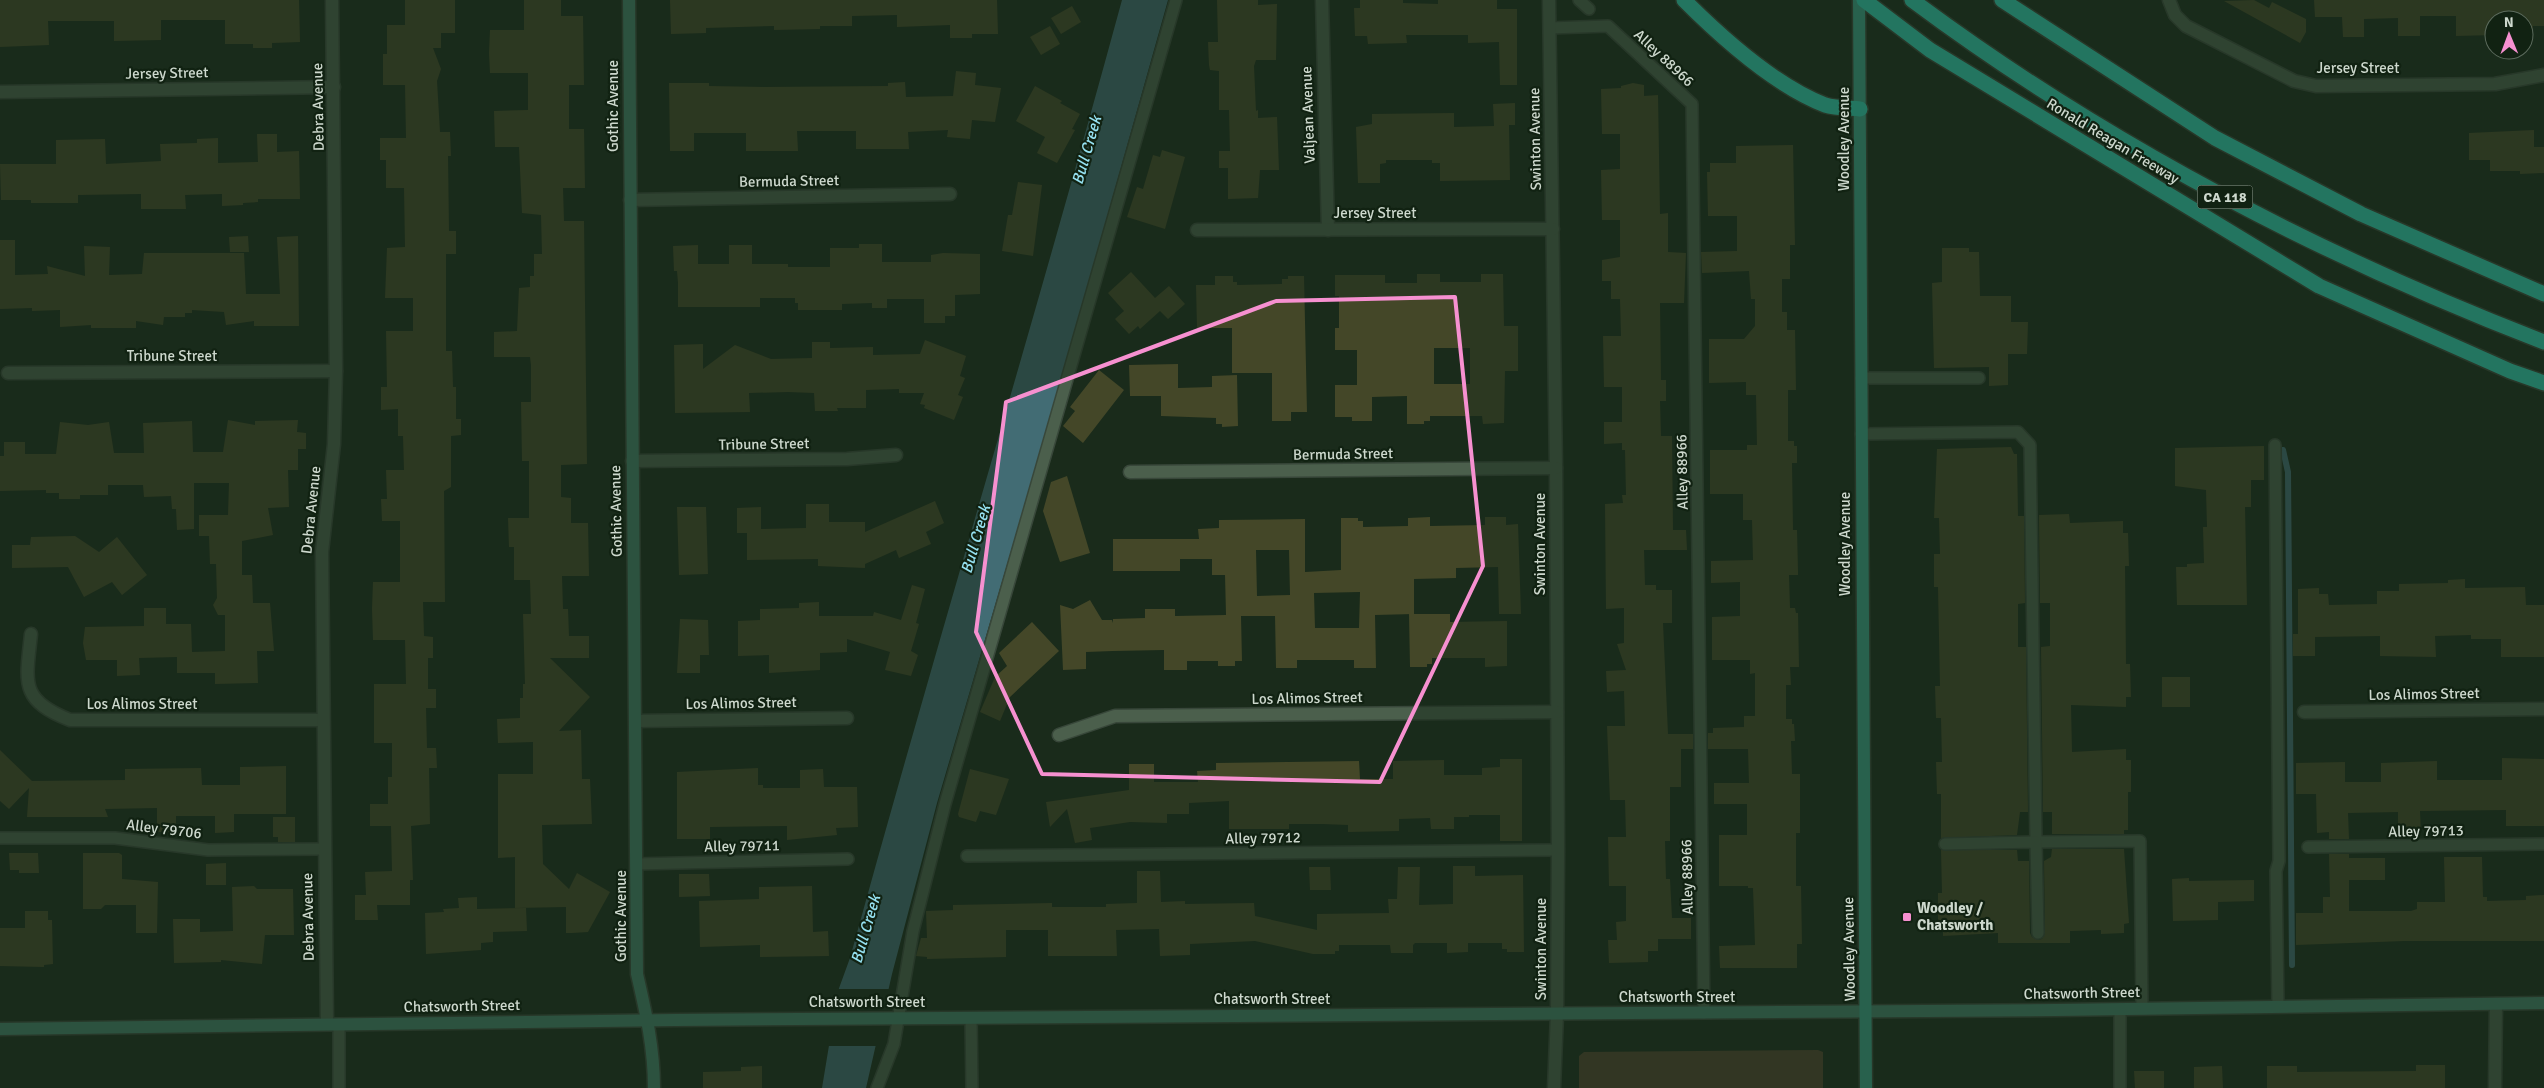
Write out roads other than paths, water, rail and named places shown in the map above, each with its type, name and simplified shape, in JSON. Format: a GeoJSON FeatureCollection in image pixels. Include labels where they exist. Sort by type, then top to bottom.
{"type":"FeatureCollection","features":[{"type":"Feature","properties":{"kind":"highway"},"geometry":{"type":"LineString","coordinates":[[1684,0],[1705,22],[1744,54],[1788,85],[1827,105],[1860,109]]}},
{"type":"Feature","properties":{"kind":"highway","name":"Ronald Reagan Freeway"},"geometry":{"type":"LineString","coordinates":[[1864,0],[1930,50],[2319,286],[2510,371],[2544,383]]}},
{"type":"Feature","properties":{"kind":"highway","name":"CA 118"},"geometry":{"type":"LineString","coordinates":[[1912,0],[2048,94],[2238,204],[2485,320],[2544,342]]}},
{"type":"Feature","properties":{"kind":"highway"},"geometry":{"type":"LineString","coordinates":[[2002,0],[2216,138],[2361,214],[2544,294]]}},
{"type":"Feature","properties":{"kind":"main road","name":"Gothic Avenue"},"geometry":{"type":"LineString","coordinates":[[629,0],[637,974],[649,1020]]}},
{"type":"Feature","properties":{"kind":"main road","name":"Woodley Avenue"},"geometry":{"type":"LineString","coordinates":[[1859,0],[1866,1088]]}},
{"type":"Feature","properties":{"kind":"main road","name":"Chatsworth Street"},"geometry":{"type":"LineString","coordinates":[[0,1028],[649,1020],[1866,1012],[2544,1003]]}},
{"type":"Feature","properties":{"kind":"main road"},"geometry":{"type":"LineString","coordinates":[[649,1020],[654,1059],[654,1088]]}},
{"type":"Feature","properties":{"kind":"street","name":"Debra Avenue"},"geometry":{"type":"LineString","coordinates":[[332,0],[336,371],[334,444],[322,552],[322,720],[324,849],[333,1024]]}},
{"type":"Feature","properties":{"kind":"street","name":"Valjean Avenue"},"geometry":{"type":"LineString","coordinates":[[1322,0],[1328,230]]}},
{"type":"Feature","properties":{"kind":"street","name":"Swinton Avenue"},"geometry":{"type":"LineString","coordinates":[[1549,0],[1558,712],[1557,1014],[1554,1088]]}},
{"type":"Feature","properties":{"kind":"street","name":"Jersey Street"},"geometry":{"type":"LineString","coordinates":[[2169,0],[2175,15],[2186,26],[2294,81],[2316,86],[2495,84],[2544,76]]}},
{"type":"Feature","properties":{"kind":"street","name":"Jersey Street"},"geometry":{"type":"LineString","coordinates":[[0,92],[334,87]]}},
{"type":"Feature","properties":{"kind":"street","name":"Bermuda Street"},"geometry":{"type":"LineString","coordinates":[[630,200],[950,194]]}},
{"type":"Feature","properties":{"kind":"street","name":"Jersey Street"},"geometry":{"type":"LineString","coordinates":[[1198,230],[1553,228]]}},
{"type":"Feature","properties":{"kind":"street","name":"Tribune Street"},"geometry":{"type":"LineString","coordinates":[[8,373],[336,371]]}},
{"type":"Feature","properties":{"kind":"street","name":"Tribune Street"},"geometry":{"type":"LineString","coordinates":[[632,461],[847,459],[896,455]]}},
{"type":"Feature","properties":{"kind":"street","name":"Bermuda Street"},"geometry":{"type":"LineString","coordinates":[[1130,472],[1556,468]]}},
{"type":"Feature","properties":{"kind":"street","name":"Los Alimos Street"},"geometry":{"type":"LineString","coordinates":[[31,634],[27,676],[29,690],[34,699],[49,712],[70,720],[322,720]]}},
{"type":"Feature","properties":{"kind":"street","name":"Los Alimos Street"},"geometry":{"type":"LineString","coordinates":[[2304,712],[2544,709]]}},
{"type":"Feature","properties":{"kind":"street","name":"Los Alimos Street"},"geometry":{"type":"LineString","coordinates":[[1059,735],[1114,716],[1558,712]]}},
{"type":"Feature","properties":{"kind":"street","name":"Los Alimos Street"},"geometry":{"type":"LineString","coordinates":[[636,721],[847,718]]}},
{"type":"Feature","properties":{"kind":"street"},"geometry":{"type":"LineString","coordinates":[[2495,1088],[2496,1004]]}},
{"type":"Feature","properties":{"kind":"lane"},"geometry":{"type":"LineString","coordinates":[[877,1088],[894,1044],[894,1018],[902,989],[913,931],[945,804],[1176,0]]}},
{"type":"Feature","properties":{"kind":"lane"},"geometry":{"type":"LineString","coordinates":[[1578,0],[1589,9]]}},
{"type":"Feature","properties":{"kind":"lane","name":"Alley 88966"},"geometry":{"type":"LineString","coordinates":[[1550,28],[1608,26],[1692,104],[1704,1013]]}},
{"type":"Feature","properties":{"kind":"lane"},"geometry":{"type":"LineString","coordinates":[[1861,378],[1979,378]]}},
{"type":"Feature","properties":{"kind":"lane"},"geometry":{"type":"LineString","coordinates":[[1861,434],[2018,432],[2030,446],[2038,934]]}},
{"type":"Feature","properties":{"kind":"lane"},"geometry":{"type":"LineString","coordinates":[[2275,445],[2280,861],[2276,871],[2278,1007]]}},
{"type":"Feature","properties":{"kind":"lane","name":"Alley 79706"},"geometry":{"type":"LineString","coordinates":[[0,838],[115,838],[208,850],[324,849]]}},
{"type":"Feature","properties":{"kind":"lane"},"geometry":{"type":"LineString","coordinates":[[1945,844],[2140,841],[2142,1008]]}},
{"type":"Feature","properties":{"kind":"lane","name":"Alley 79713"},"geometry":{"type":"LineString","coordinates":[[2308,847],[2544,844]]}},
{"type":"Feature","properties":{"kind":"lane","name":"Alley 79712"},"geometry":{"type":"LineString","coordinates":[[967,856],[1558,850]]}},
{"type":"Feature","properties":{"kind":"lane","name":"Alley 79711"},"geometry":{"type":"LineString","coordinates":[[636,864],[848,859]]}},
{"type":"Feature","properties":{"kind":"lane"},"geometry":{"type":"LineString","coordinates":[[2120,1009],[2120,1088]]}},
{"type":"Feature","properties":{"kind":"lane"},"geometry":{"type":"LineString","coordinates":[[971,1018],[972,1088]]}},
{"type":"Feature","properties":{"kind":"lane"},"geometry":{"type":"LineString","coordinates":[[333,1024],[339,1088]]}},
{"type":"Feature","properties":{"kind":"water","name":"Bull Creek"},"geometry":{"type":"Polygon","coordinates":[[[1122,0],[1168,0],[1063,374],[937,803],[892,974],[866,1088],[822,1088],[838,991],[850,958],[1122,0]]]}},
{"type":"Feature","properties":{"kind":"waterway"},"geometry":{"type":"LineString","coordinates":[[2283,450],[2288,472],[2292,965]]}},
{"type":"Feature","properties":{"kind":"place","name":"Woodley / Chatsworth"},"geometry":{"type":"Point","coordinates":[1907,917]}}]}
